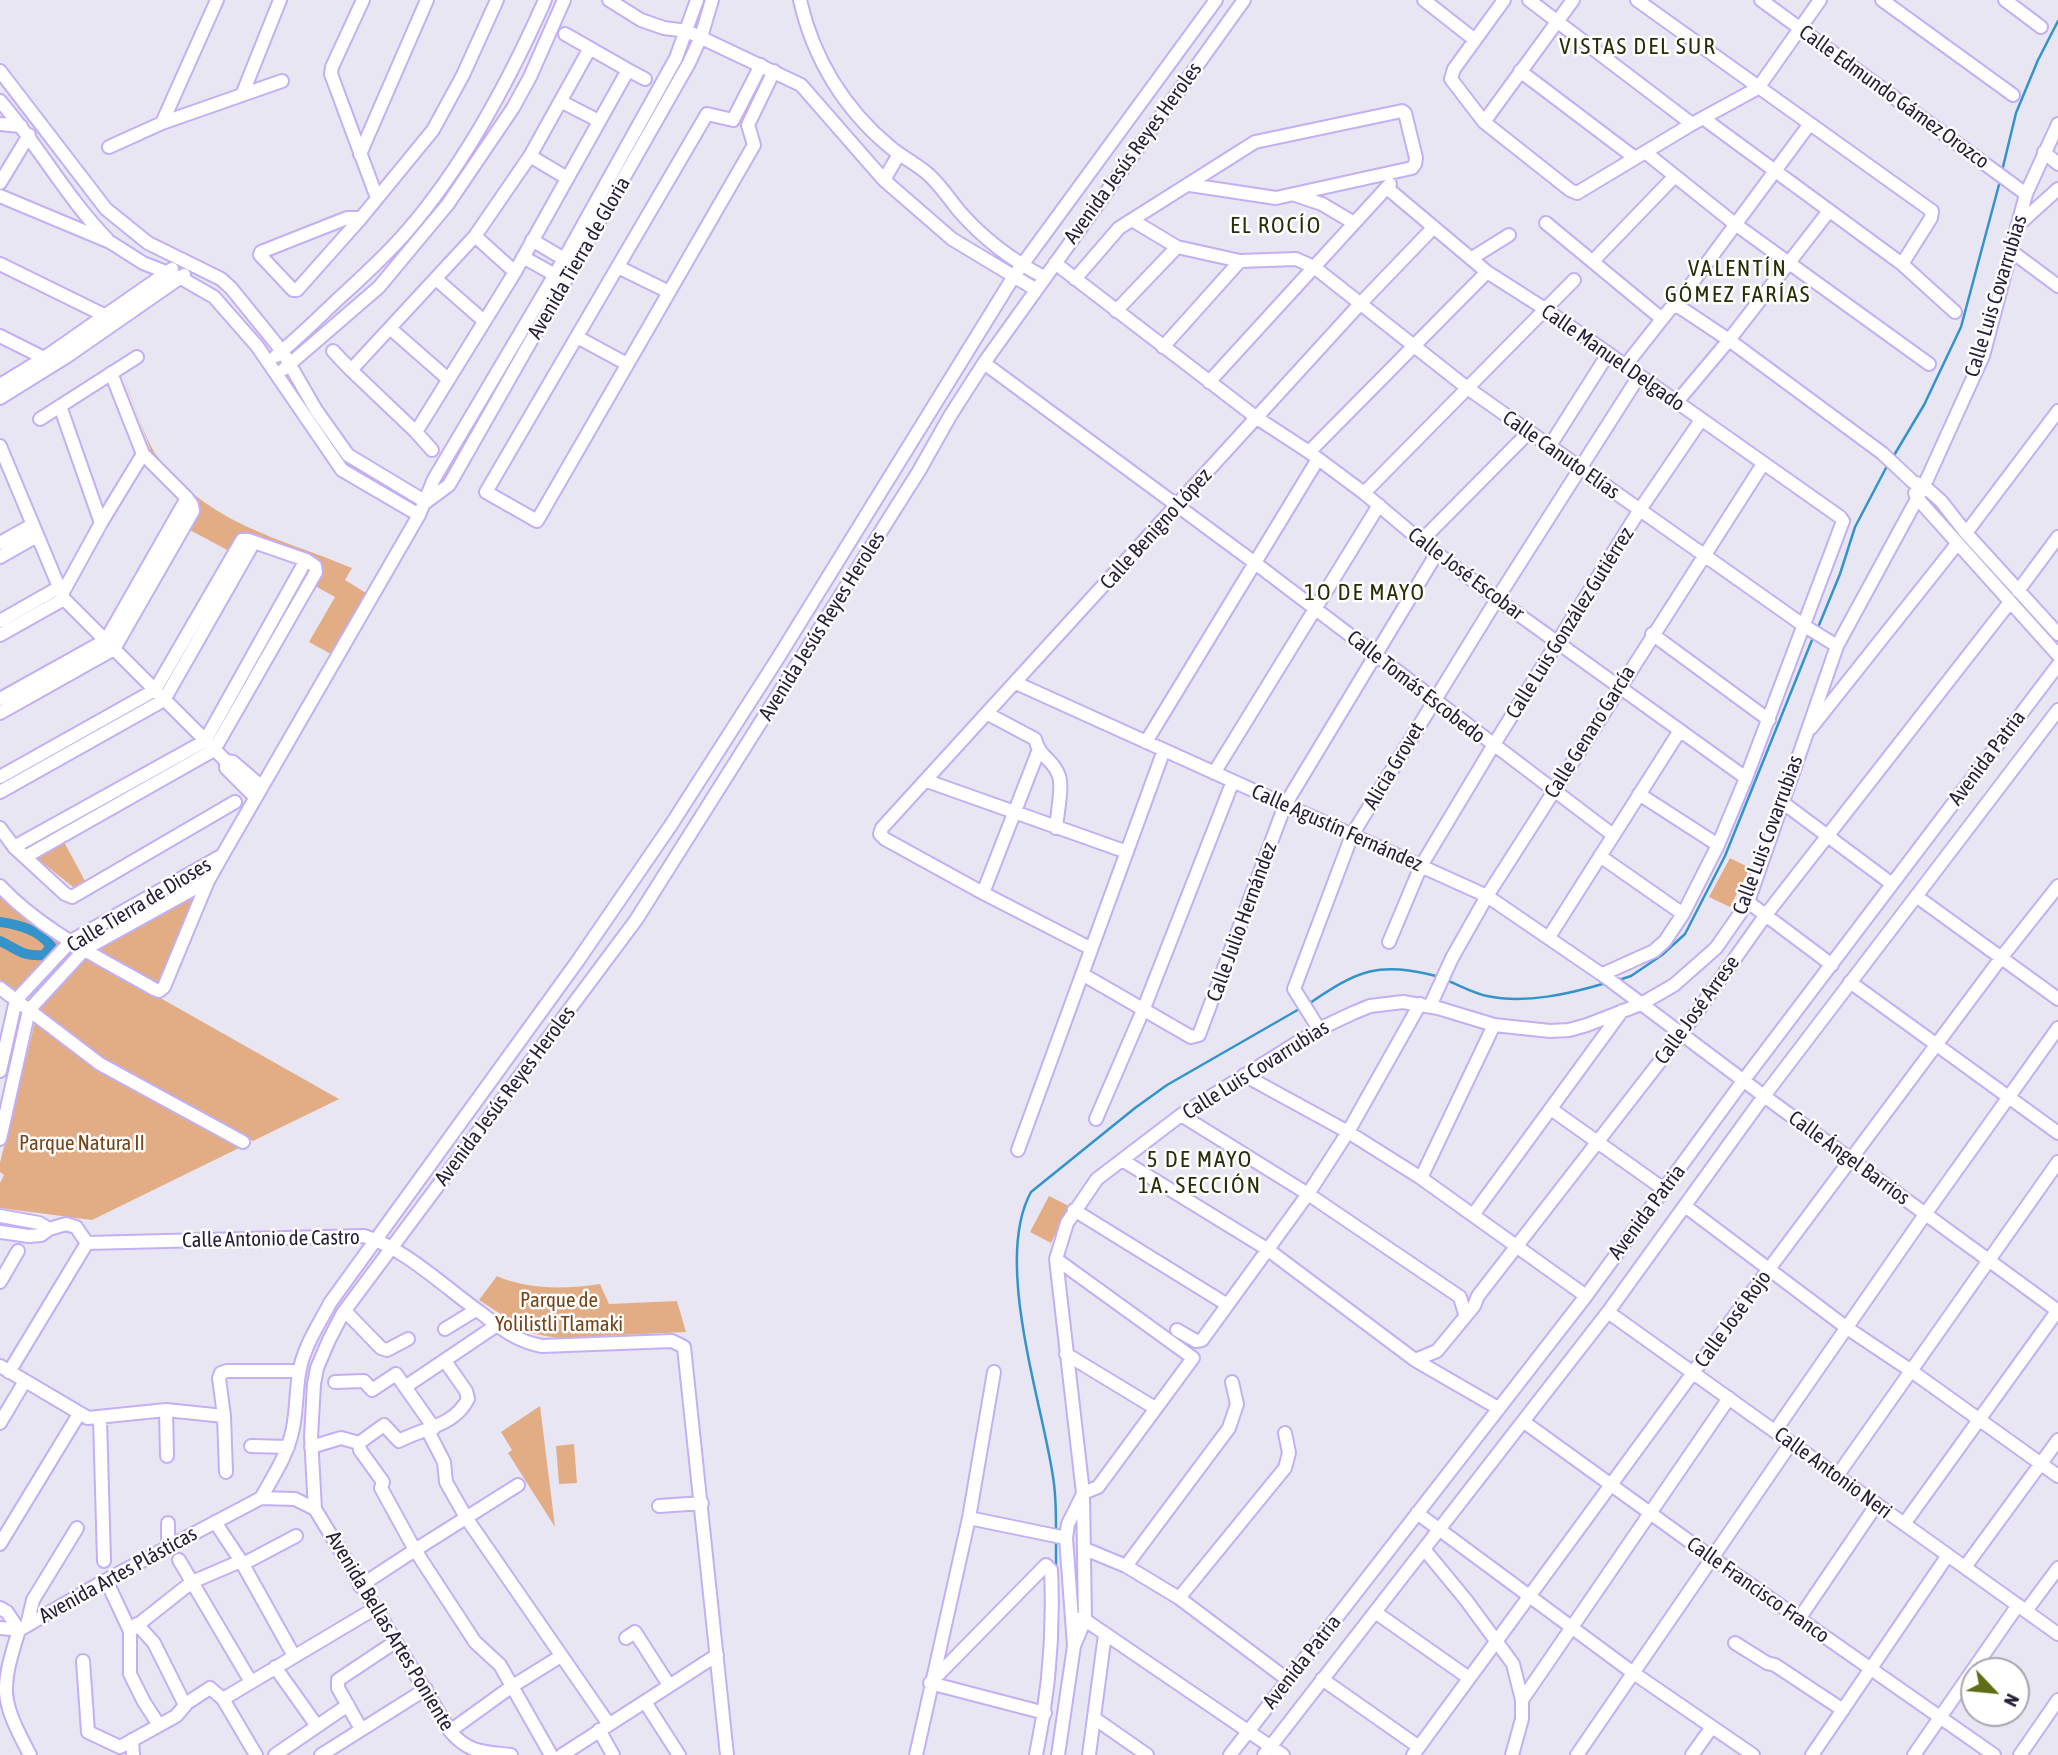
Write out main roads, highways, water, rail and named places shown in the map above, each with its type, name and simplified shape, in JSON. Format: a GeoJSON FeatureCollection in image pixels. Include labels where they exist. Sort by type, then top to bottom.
{"type":"FeatureCollection","features":[{"type":"Feature","properties":{"kind":"waterway"},"geometry":{"type":"LineString","coordinates":[[2002,171],[2016,113],[2058,21]]}},
{"type":"Feature","properties":{"kind":"waterway"},"geometry":{"type":"LineString","coordinates":[[1893,457],[1924,405],[1961,327],[2000,181]]}},
{"type":"Feature","properties":{"kind":"waterway"},"geometry":{"type":"LineString","coordinates":[[1817,630],[1840,574],[1855,527],[1887,466]]}},
{"type":"Feature","properties":{"kind":"waterway"},"geometry":{"type":"LineString","coordinates":[[1616,981],[1631,976],[1662,955],[1685,934],[1725,856],[1814,635]]}},
{"type":"Feature","properties":{"kind":"waterway"},"geometry":{"type":"LineString","coordinates":[[0,922],[28,929],[51,946],[44,955],[30,955],[0,941]]}},
{"type":"Feature","properties":{"kind":"waterway"},"geometry":{"type":"LineString","coordinates":[[1307,1005],[1341,983],[1384,969],[1440,977]]}},
{"type":"Feature","properties":{"kind":"waterway"},"geometry":{"type":"LineString","coordinates":[[1446,980],[1482,995],[1517,999],[1562,994],[1606,983]]}},
{"type":"Feature","properties":{"kind":"waterway"},"geometry":{"type":"LineString","coordinates":[[1056,1530],[1053,1477],[1018,1292],[1017,1255],[1021,1221],[1031,1192],[1167,1085],[1301,1008]]}},
{"type":"Feature","properties":{"kind":"waterway"},"geometry":{"type":"LineString","coordinates":[[1056,1540],[1056,1569]]}},
{"type":"Feature","properties":{"kind":"waterway"},"geometry":{"type":"LineString","coordinates":[[1055,1670],[1057,1635]]}},
{"type":"Feature","properties":{"kind":"district","name":"VISTAS DEL SUR"},"geometry":{"type":"Point","coordinates":[1638,47]}},
{"type":"Feature","properties":{"kind":"district","name":"EL ROCÍO"},"geometry":{"type":"Point","coordinates":[1276,226]}},
{"type":"Feature","properties":{"kind":"district","name":"VALENTÍN GÓMEZ FARÍAS"},"geometry":{"type":"Point","coordinates":[1738,282]}},
{"type":"Feature","properties":{"kind":"district","name":"1O DE MAYO"},"geometry":{"type":"Point","coordinates":[1365,593]}},
{"type":"Feature","properties":{"kind":"district","name":"5 DE MAYO 1A. SECCIÓN"},"geometry":{"type":"Point","coordinates":[1200,1173]}},
{"type":"Feature","properties":{"kind":"park label","name":"Parque Natura II"},"geometry":{"type":"Point","coordinates":[82,1143]}},
{"type":"Feature","properties":{"kind":"park label","name":"Parque de Yolilistli Tlamaki"},"geometry":{"type":"Point","coordinates":[559,1312]}}]}
